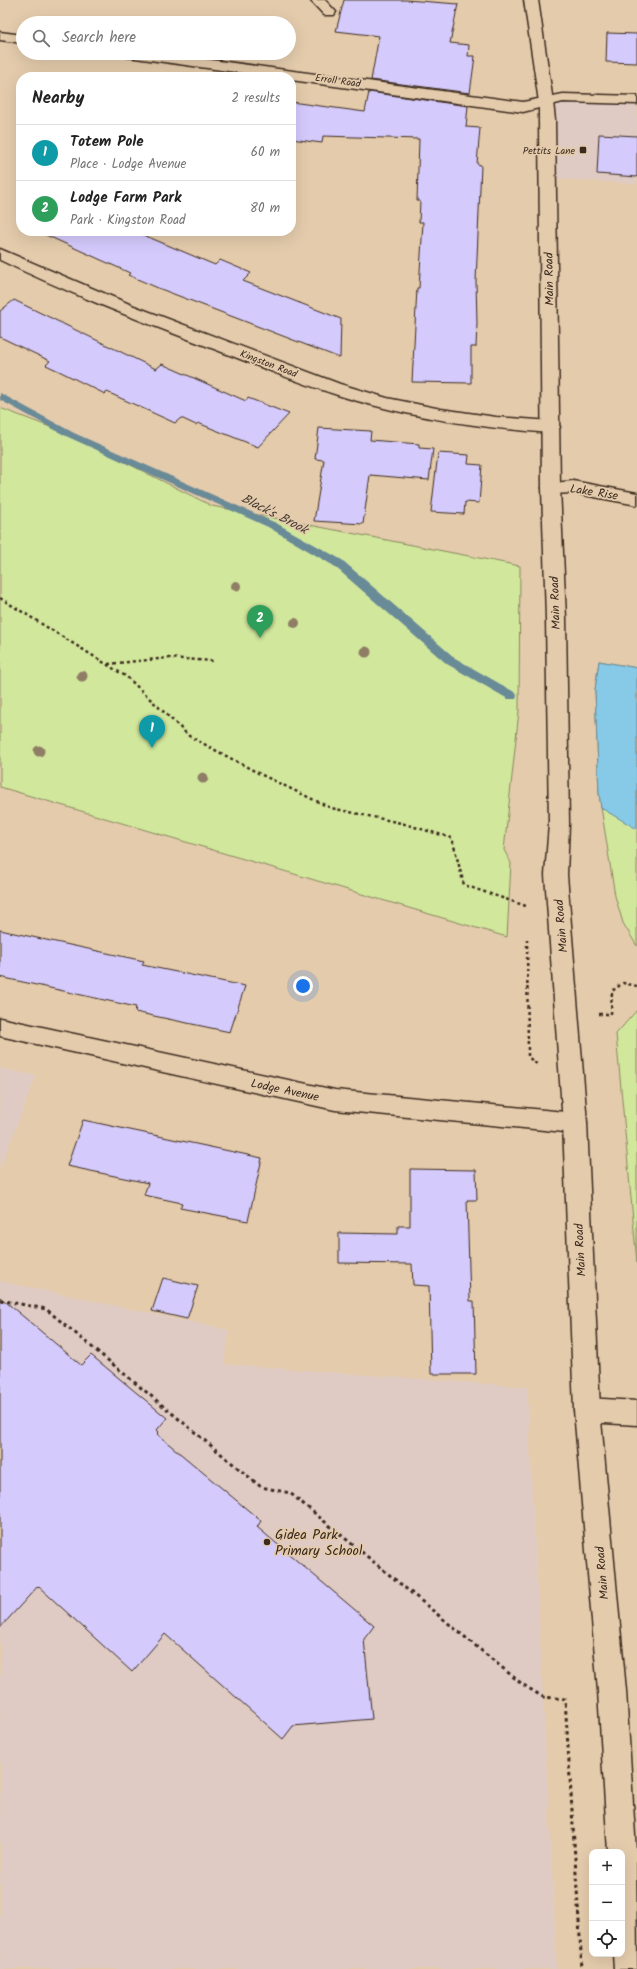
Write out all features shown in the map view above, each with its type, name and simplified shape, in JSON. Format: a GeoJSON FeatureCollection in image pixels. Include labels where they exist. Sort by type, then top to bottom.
{"type":"FeatureCollection","features":[{"type":"Feature","properties":{"kind":"main road"},"geometry":{"type":"LineString","coordinates":[[317,0],[329,12]]}},
{"type":"Feature","properties":{"kind":"main road","name":"Main Road"},"geometry":{"type":"LineString","coordinates":[[531,0],[546,102],[551,488],[556,618],[559,824],[556,874],[575,1123],[587,1410],[612,1691],[622,1849]]}},
{"type":"Feature","properties":{"kind":"main road"},"geometry":{"type":"LineString","coordinates":[[0,36],[16,38]]}},
{"type":"Feature","properties":{"kind":"main road","name":"Erroll Road"},"geometry":{"type":"LineString","coordinates":[[179,60],[267,72]]}},
{"type":"Feature","properties":{"kind":"main road","name":"Erroll Road"},"geometry":{"type":"LineString","coordinates":[[296,76],[523,107],[546,102]]}},
{"type":"Feature","properties":{"kind":"main road"},"geometry":{"type":"LineString","coordinates":[[546,102],[563,98],[637,100]]}},
{"type":"Feature","properties":{"kind":"main road","name":"Kingston Road"},"geometry":{"type":"LineString","coordinates":[[0,254],[34,271],[155,320],[334,388],[399,406],[454,418],[551,427]]}},
{"type":"Feature","properties":{"kind":"main road","name":"Lake Rise"},"geometry":{"type":"LineString","coordinates":[[551,488],[573,487],[637,499]]}},
{"type":"Feature","properties":{"kind":"main road","name":"Lodge Avenue"},"geometry":{"type":"LineString","coordinates":[[0,1027],[335,1100],[575,1123]]}},
{"type":"Feature","properties":{"kind":"main road"},"geometry":{"type":"LineString","coordinates":[[587,1410],[637,1413]]}},
{"type":"Feature","properties":{"kind":"main road"},"geometry":{"type":"LineString","coordinates":[[624,1885],[629,1969]]}},
{"type":"Feature","properties":{"kind":"path"},"geometry":{"type":"LineString","coordinates":[[0,598],[127,677],[189,736],[260,774],[330,808],[401,823],[452,838],[464,885],[527,906],[527,914]]}},
{"type":"Feature","properties":{"kind":"path"},"geometry":{"type":"LineString","coordinates":[[108,664],[168,658],[213,661]]}},
{"type":"Feature","properties":{"kind":"path"},"geometry":{"type":"LineString","coordinates":[[527,937],[528,1057]]}},
{"type":"Feature","properties":{"kind":"path"},"geometry":{"type":"LineString","coordinates":[[599,1014],[611,1014],[612,991],[623,983],[637,986]]}},
{"type":"Feature","properties":{"kind":"path"},"geometry":{"type":"LineString","coordinates":[[0,1300],[46,1309],[261,1487],[290,1493],[522,1684],[543,1696],[565,1699],[582,1969]]}},
{"type":"Feature","properties":{"kind":"shaded area"},"geometry":{"type":"Polygon","coordinates":[[[637,100],[637,184],[548,178],[546,102],[637,100]]]}},
{"type":"Feature","properties":{"kind":"shaded area"},"geometry":{"type":"Polygon","coordinates":[[[0,1068],[36,1076],[0,1169],[0,1068]]]}},
{"type":"Feature","properties":{"kind":"shaded area","name":"Gidea Park Primary School"},"geometry":{"type":"Polygon","coordinates":[[[0,1281],[229,1330],[224,1364],[527,1387],[557,1969],[0,1969],[0,1281]]]}},
{"type":"Feature","properties":{"kind":"green space"},"geometry":{"type":"Polygon","coordinates":[[[0,408],[71,435],[212,506],[520,566],[519,711],[504,850],[511,863],[507,937],[0,787],[0,408]]]}},
{"type":"Feature","properties":{"kind":"green space"},"geometry":{"type":"Polygon","coordinates":[[[599,661],[637,668],[637,946],[623,923],[615,896],[599,794],[595,690],[599,661]]]}},
{"type":"Feature","properties":{"kind":"green space"},"geometry":{"type":"Polygon","coordinates":[[[637,1010],[637,1263],[616,1034],[637,1010]]]}},
{"type":"Feature","properties":{"kind":"water"},"geometry":{"type":"Polygon","coordinates":[[[599,661],[637,668],[637,829],[601,808],[599,793],[595,690],[599,661]]]}},
{"type":"Feature","properties":{"kind":"building"},"geometry":{"type":"Polygon","coordinates":[[[344,0],[406,0],[458,4],[450,43],[469,45],[468,56],[475,56],[470,93],[371,80],[379,36],[336,31],[344,0]]]}},
{"type":"Feature","properties":{"kind":"building"},"geometry":{"type":"Polygon","coordinates":[[[607,33],[637,34],[637,63],[606,62],[607,33]]]}},
{"type":"Feature","properties":{"kind":"building"},"geometry":{"type":"Polygon","coordinates":[[[369,92],[468,106],[466,127],[480,128],[477,164],[481,165],[476,281],[477,323],[476,347],[471,347],[471,383],[412,382],[417,288],[419,288],[423,222],[419,222],[420,201],[417,201],[419,139],[323,136],[322,143],[296,140],[296,103],[365,112],[369,92]]]}},
{"type":"Feature","properties":{"kind":"building"},"geometry":{"type":"Polygon","coordinates":[[[599,134],[637,136],[637,177],[597,174],[599,134]]]}},
{"type":"Feature","properties":{"kind":"building"},"geometry":{"type":"Polygon","coordinates":[[[48,236],[146,236],[215,265],[220,260],[251,273],[243,281],[341,319],[340,358],[158,288],[128,275],[130,273],[48,236]]]}},
{"type":"Feature","properties":{"kind":"building"},"geometry":{"type":"Polygon","coordinates":[[[14,300],[156,369],[162,364],[246,401],[248,398],[289,414],[258,447],[198,423],[196,425],[181,418],[175,423],[107,392],[105,394],[46,365],[50,361],[0,337],[0,311],[14,300]]]}},
{"type":"Feature","properties":{"kind":"building"},"geometry":{"type":"Polygon","coordinates":[[[319,428],[371,431],[370,440],[419,444],[419,448],[433,449],[429,480],[370,475],[363,524],[314,521],[324,460],[315,459],[319,428]]]}},
{"type":"Feature","properties":{"kind":"building"},"geometry":{"type":"Polygon","coordinates":[[[438,453],[469,455],[468,464],[482,465],[479,503],[465,502],[464,514],[431,512],[438,453]]]}},
{"type":"Feature","properties":{"kind":"building"},"geometry":{"type":"Polygon","coordinates":[[[0,930],[144,961],[142,965],[245,986],[230,1032],[135,1012],[136,1007],[0,977],[0,930]]]}},
{"type":"Feature","properties":{"kind":"building"},"geometry":{"type":"Polygon","coordinates":[[[83,1120],[262,1158],[248,1221],[180,1208],[182,1203],[144,1195],[148,1183],[67,1166],[83,1120]]]}},
{"type":"Feature","properties":{"kind":"building"},"geometry":{"type":"Polygon","coordinates":[[[410,1169],[476,1170],[477,1200],[467,1200],[470,1301],[474,1301],[476,1374],[431,1374],[429,1286],[413,1285],[412,1264],[339,1263],[339,1233],[398,1234],[398,1226],[410,1226],[410,1169]]]}},
{"type":"Feature","properties":{"kind":"building"},"geometry":{"type":"Polygon","coordinates":[[[163,1278],[198,1286],[187,1319],[152,1311],[163,1278]]]}},
{"type":"Feature","properties":{"kind":"building"},"geometry":{"type":"Polygon","coordinates":[[[0,1297],[81,1365],[91,1355],[167,1418],[157,1430],[159,1432],[157,1434],[261,1521],[257,1527],[374,1626],[364,1639],[372,1719],[293,1726],[283,1739],[165,1634],[132,1672],[38,1586],[0,1628],[0,1297]]]}},
{"type":"Feature","properties":{"kind":"waterway","name":"Black's Brook"},"geometry":{"type":"LineString","coordinates":[[0,396],[71,435],[272,525],[338,563],[451,661],[512,696]]}},
{"type":"Feature","properties":{"kind":"place","name":"Pettits Lane"},"geometry":{"type":"Point","coordinates":[583,150]}},
{"type":"Feature","properties":{"kind":"place","name":"Lodge Farm Park"},"geometry":{"type":"Point","coordinates":[260,638]}},
{"type":"Feature","properties":{"kind":"place","name":"Totem Pole"},"geometry":{"type":"Point","coordinates":[152,748]}},
{"type":"Feature","properties":{"kind":"place","name":"Gidea Park Primary School"},"geometry":{"type":"Point","coordinates":[267,1542]}}]}
